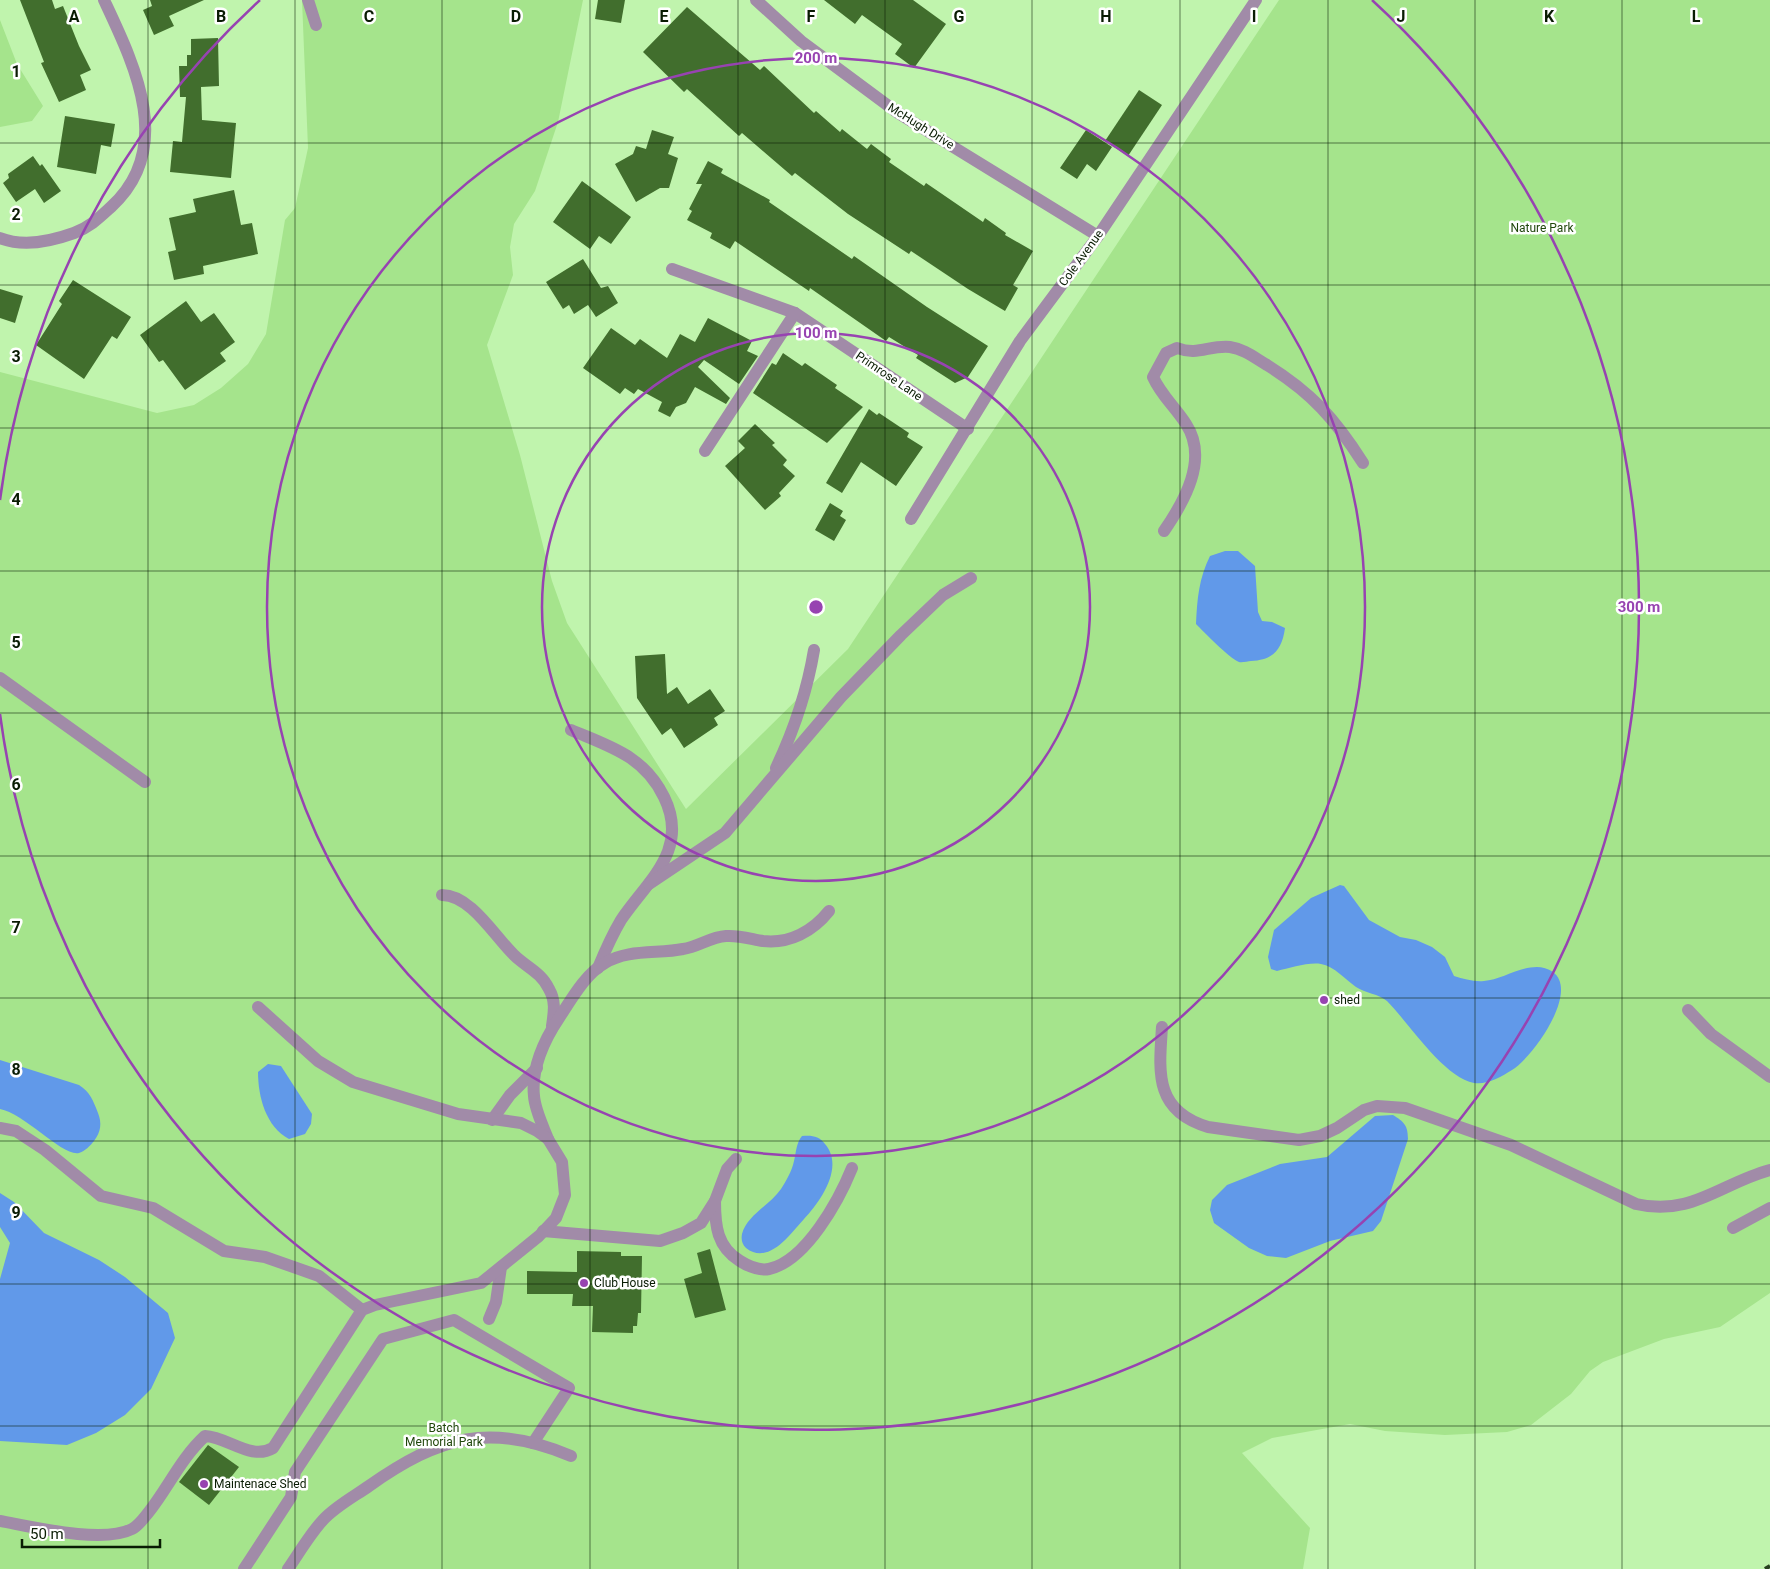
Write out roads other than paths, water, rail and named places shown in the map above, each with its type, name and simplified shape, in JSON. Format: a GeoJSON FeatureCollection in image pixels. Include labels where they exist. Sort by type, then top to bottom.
{"type":"FeatureCollection","features":[{"type":"Feature","properties":{"kind":"street"},"geometry":{"type":"LineString","coordinates":[[0,238],[8,241],[52,241],[88,228],[120,198],[139,167],[146,132],[142,91],[126,48],[104,0]]}},
{"type":"Feature","properties":{"kind":"street"},"geometry":{"type":"LineString","coordinates":[[308,0],[316,25]]}},
{"type":"Feature","properties":{"kind":"street","name":"McHugh Drive"},"geometry":{"type":"LineString","coordinates":[[756,0],[801,41],[898,113],[1098,236]]}},
{"type":"Feature","properties":{"kind":"street","name":"Cole Avenue"},"geometry":{"type":"LineString","coordinates":[[911,519],[1020,341],[1098,236],[1256,0]]}},
{"type":"Feature","properties":{"kind":"street","name":"Primrose Lane"},"geometry":{"type":"LineString","coordinates":[[672,269],[795,313],[968,428]]}},
{"type":"Feature","properties":{"kind":"street"},"geometry":{"type":"LineString","coordinates":[[705,451],[795,313]]}},
{"type":"Feature","properties":{"kind":"street"},"geometry":{"type":"LineString","coordinates":[[1164,531],[1179,509],[1186,494],[1195,457],[1194,438],[1187,425],[1158,390],[1153,377],[1166,353],[1177,348],[1190,353],[1209,348],[1230,347],[1245,352],[1312,397],[1339,426],[1363,463]]}},
{"type":"Feature","properties":{"kind":"street"},"geometry":{"type":"LineString","coordinates":[[649,884],[725,833],[841,697],[900,635],[943,595],[971,578]]}},
{"type":"Feature","properties":{"kind":"street"},"geometry":{"type":"LineString","coordinates":[[770,782],[794,730],[809,682],[814,650]]}},
{"type":"Feature","properties":{"kind":"street"},"geometry":{"type":"LineString","coordinates":[[0,678],[145,782]]}},
{"type":"Feature","properties":{"kind":"street"},"geometry":{"type":"LineString","coordinates":[[571,730],[614,748],[638,762],[658,786],[673,822],[673,840],[649,884],[622,919],[597,970]]}},
{"type":"Feature","properties":{"kind":"street"},"geometry":{"type":"LineString","coordinates":[[442,895],[456,898],[479,916],[511,952],[537,972],[545,981],[553,998],[552,1028]]}},
{"type":"Feature","properties":{"kind":"street"},"geometry":{"type":"LineString","coordinates":[[0,1521],[93,1535],[116,1535],[134,1529],[148,1513],[192,1448],[205,1436],[226,1440],[253,1453],[265,1453],[273,1448],[362,1310],[375,1305],[481,1283],[556,1218],[565,1195],[562,1162],[548,1139],[534,1096],[537,1068],[552,1028],[586,980],[605,962],[626,956],[685,949],[720,936],[732,935],[771,942],[790,939],[809,931],[829,911]]}},
{"type":"Feature","properties":{"kind":"street"},"geometry":{"type":"LineString","coordinates":[[258,1007],[318,1061],[353,1082],[458,1114],[521,1123],[538,1131],[548,1139]]}},
{"type":"Feature","properties":{"kind":"street"},"geometry":{"type":"LineString","coordinates":[[1688,1010],[1711,1034],[1770,1077]]}},
{"type":"Feature","properties":{"kind":"street"},"geometry":{"type":"LineString","coordinates":[[1162,1027],[1159,1073],[1164,1088],[1171,1103],[1182,1114],[1195,1123],[1208,1127],[1299,1140],[1320,1136],[1337,1128],[1364,1110],[1377,1106],[1406,1108],[1511,1146],[1629,1201],[1652,1208],[1665,1208],[1695,1202],[1770,1170]]}},
{"type":"Feature","properties":{"kind":"street"},"geometry":{"type":"LineString","coordinates":[[492,1120],[510,1095],[537,1068]]}},
{"type":"Feature","properties":{"kind":"street"},"geometry":{"type":"LineString","coordinates":[[0,1128],[16,1131],[101,1196],[152,1208],[224,1251],[265,1257],[319,1276],[362,1310]]}},
{"type":"Feature","properties":{"kind":"street"},"geometry":{"type":"LineString","coordinates":[[543,1231],[660,1241],[683,1233],[701,1223],[715,1201],[727,1169],[736,1159]]}},
{"type":"Feature","properties":{"kind":"street"},"geometry":{"type":"LineString","coordinates":[[715,1201],[715,1223],[721,1244],[732,1255],[750,1267],[768,1269],[795,1254],[807,1241],[842,1193],[852,1168]]}},
{"type":"Feature","properties":{"kind":"street"},"geometry":{"type":"LineString","coordinates":[[1732,1228],[1770,1208]]}},
{"type":"Feature","properties":{"kind":"street"},"geometry":{"type":"LineString","coordinates":[[489,1319],[496,1302],[501,1267]]}},
{"type":"Feature","properties":{"kind":"street"},"geometry":{"type":"LineString","coordinates":[[244,1569],[292,1497],[295,1472],[383,1339],[454,1320],[569,1388],[533,1443]]}},
{"type":"Feature","properties":{"kind":"street"},"geometry":{"type":"LineString","coordinates":[[288,1569],[324,1519],[398,1466],[438,1446],[466,1438],[504,1436],[533,1443],[571,1456]]}},
{"type":"Feature","properties":{"kind":"water"},"geometry":{"type":"Polygon","coordinates":[[[1225,551],[1238,551],[1255,566],[1258,612],[1262,621],[1272,622],[1285,628],[1279,648],[1265,659],[1243,662],[1235,660],[1196,624],[1199,589],[1206,564],[1210,556],[1225,551]]]}},
{"type":"Feature","properties":{"kind":"water"},"geometry":{"type":"Polygon","coordinates":[[[1340,885],[1344,886],[1369,920],[1400,937],[1416,940],[1432,947],[1445,957],[1454,976],[1480,981],[1492,980],[1527,968],[1545,968],[1553,972],[1560,981],[1561,994],[1557,1009],[1541,1039],[1521,1063],[1489,1082],[1474,1083],[1462,1079],[1450,1071],[1427,1048],[1387,1001],[1356,987],[1331,967],[1321,964],[1310,964],[1277,971],[1271,969],[1268,957],[1274,930],[1311,898],[1340,885]]]}},
{"type":"Feature","properties":{"kind":"water"},"geometry":{"type":"Polygon","coordinates":[[[0,1060],[79,1085],[86,1090],[93,1100],[100,1120],[98,1134],[91,1144],[79,1153],[72,1152],[53,1142],[10,1112],[0,1109],[0,1060]]]}},
{"type":"Feature","properties":{"kind":"water"},"geometry":{"type":"Polygon","coordinates":[[[268,1064],[281,1066],[312,1114],[311,1124],[305,1134],[289,1139],[274,1127],[269,1119],[262,1101],[258,1082],[258,1072],[268,1064]]]}},
{"type":"Feature","properties":{"kind":"water"},"geometry":{"type":"Polygon","coordinates":[[[1393,1115],[1405,1124],[1408,1139],[1381,1221],[1373,1231],[1330,1241],[1286,1258],[1267,1256],[1249,1248],[1214,1223],[1210,1210],[1212,1200],[1227,1185],[1280,1164],[1327,1157],[1375,1116],[1393,1115]]]}},
{"type":"Feature","properties":{"kind":"water"},"geometry":{"type":"Polygon","coordinates":[[[802,1136],[812,1136],[823,1141],[830,1153],[831,1173],[823,1194],[810,1212],[779,1245],[763,1253],[746,1248],[742,1240],[745,1227],[781,1189],[792,1168],[797,1145],[802,1136]]]}},
{"type":"Feature","properties":{"kind":"water"},"geometry":{"type":"Polygon","coordinates":[[[0,1193],[14,1202],[44,1233],[99,1260],[125,1277],[168,1313],[175,1338],[151,1389],[125,1415],[96,1433],[67,1445],[0,1441],[0,1279],[10,1243],[0,1227],[0,1193]]]}},
{"type":"Feature","properties":{"kind":"railway"},"geometry":{"type":"LineString","coordinates":[[1765,1569],[1770,1566]]}},
{"type":"Feature","properties":{"kind":"place","name":"shed"},"geometry":{"type":"Point","coordinates":[1324,1000]}},
{"type":"Feature","properties":{"kind":"place","name":"Club House"},"geometry":{"type":"Point","coordinates":[584,1283]}},
{"type":"Feature","properties":{"kind":"place","name":"Maintenace Shed"},"geometry":{"type":"Point","coordinates":[204,1484]}},
{"type":"Feature","properties":{"kind":"park label","name":"Nature Park"},"geometry":{"type":"Point","coordinates":[1542,228]}},
{"type":"Feature","properties":{"kind":"park label","name":"Batch Memorial Park"},"geometry":{"type":"Point","coordinates":[444,1435]}}]}
